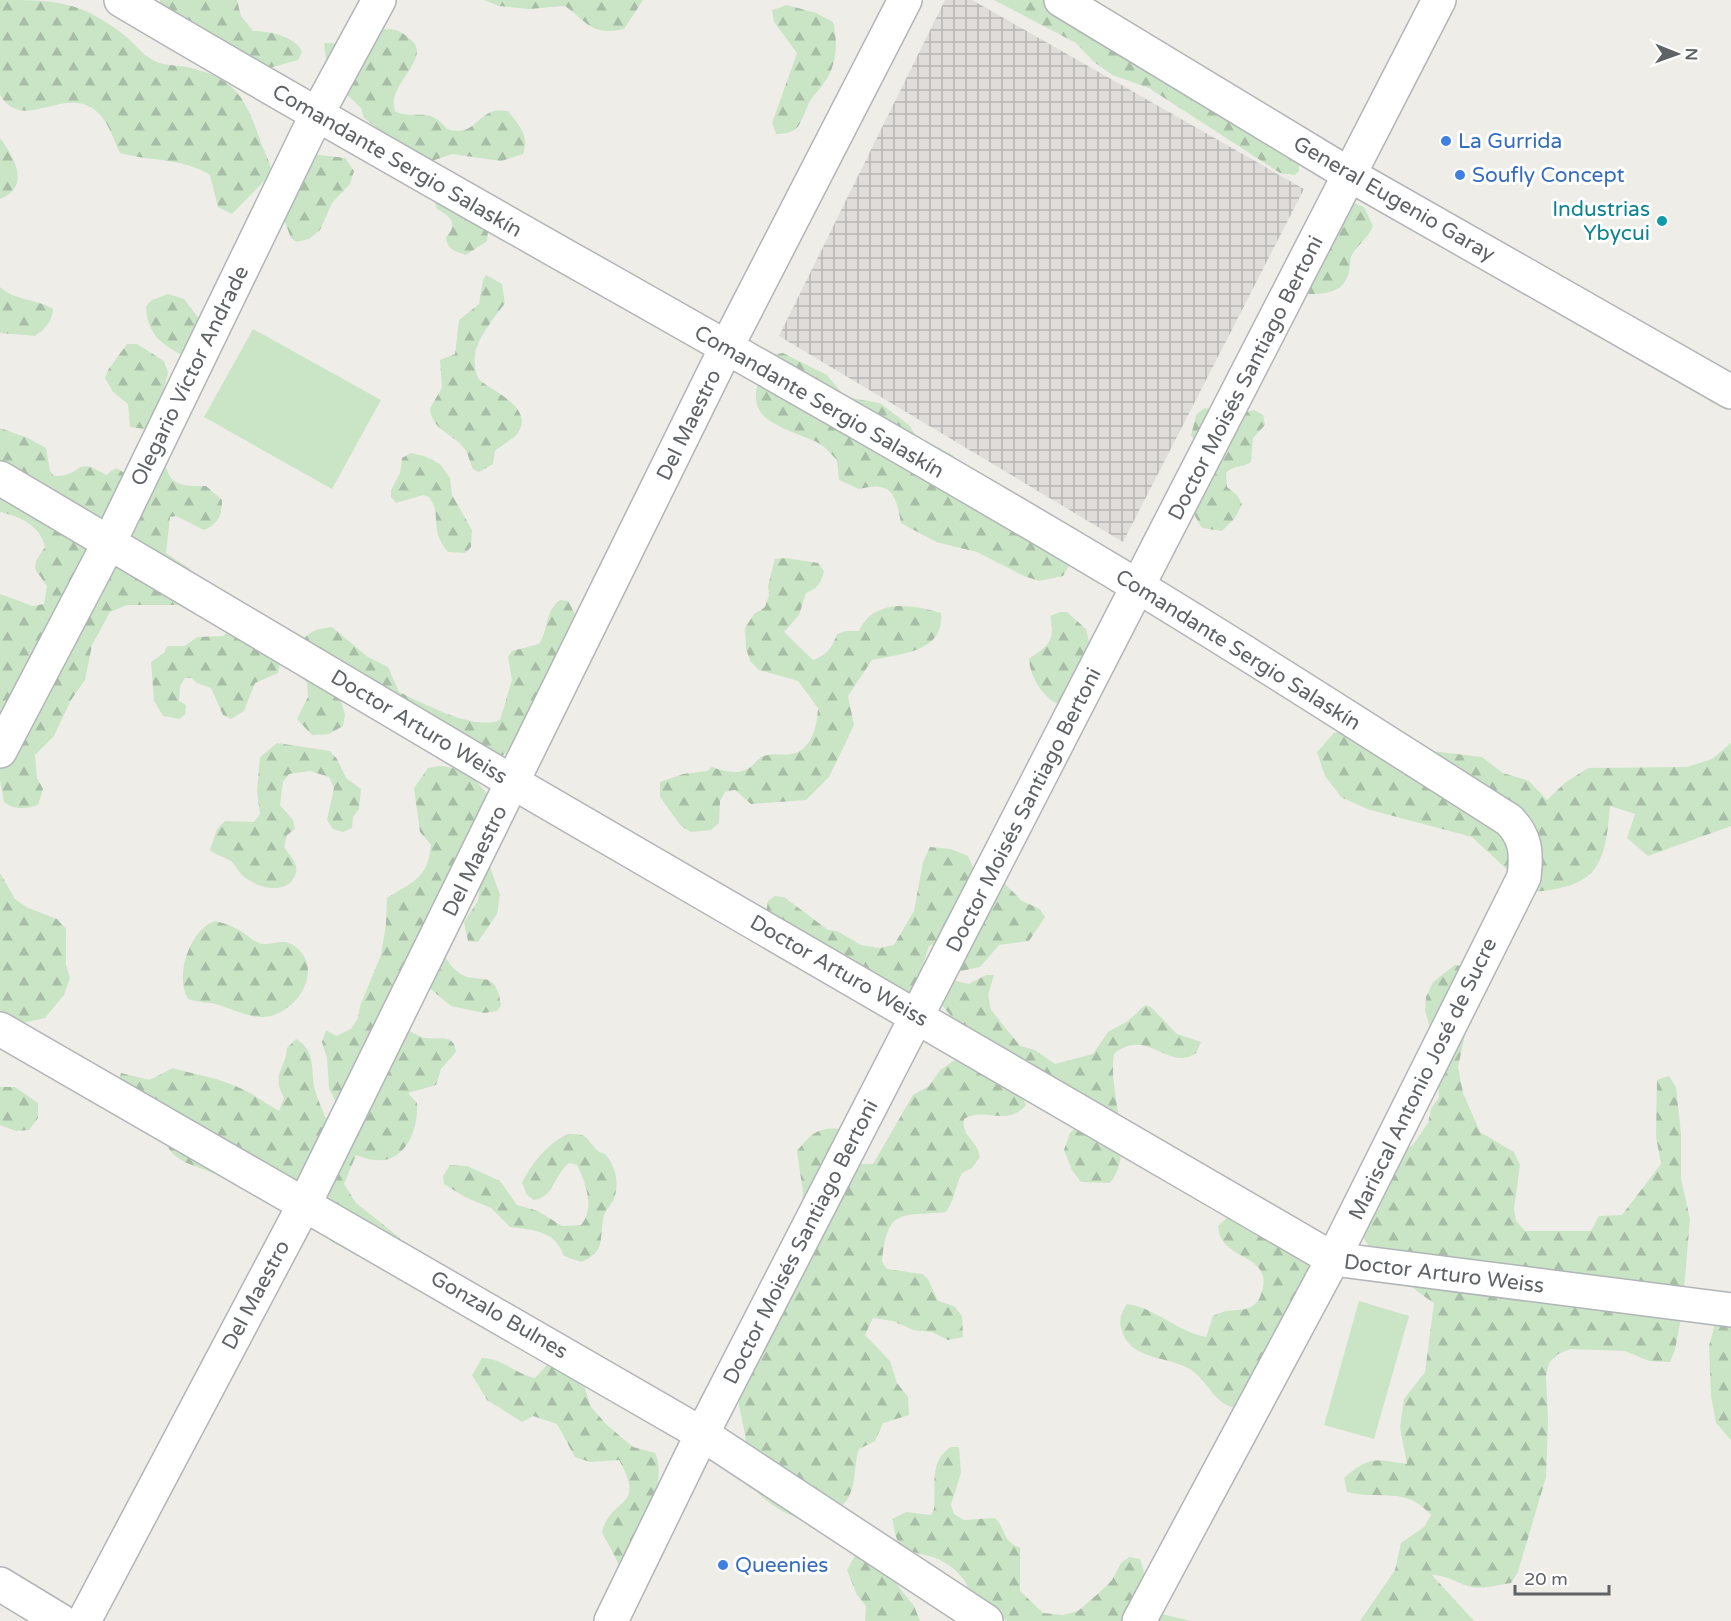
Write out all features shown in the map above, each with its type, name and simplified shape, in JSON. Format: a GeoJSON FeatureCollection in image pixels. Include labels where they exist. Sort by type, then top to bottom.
{"type":"FeatureCollection","features":[{"type":"Feature","properties":{"kind":"street","name":"Comandante Sergio Salaskín"},"geometry":{"type":"LineString","coordinates":[[121,0],[316,116],[726,348],[1139,587],[1509,820]]}},
{"type":"Feature","properties":{"kind":"street","name":"Olegario Víctor Andrade"},"geometry":{"type":"LineString","coordinates":[[0,751],[110,541],[316,116],[379,0]]}},
{"type":"Feature","properties":{"kind":"street","name":"Del Maestro"},"geometry":{"type":"LineString","coordinates":[[84,1621],[305,1203],[514,783],[726,348],[905,0]]}},
{"type":"Feature","properties":{"kind":"street","name":"General Eugenio Garay"},"geometry":{"type":"LineString","coordinates":[[1061,0],[1350,175],[1731,392]]}},
{"type":"Feature","properties":{"kind":"street","name":"Doctor Moisés Santiago Bertoni"},"geometry":{"type":"LineString","coordinates":[[611,1621],[702,1434],[1439,0]]}},
{"type":"Feature","properties":{"kind":"street","name":"Doctor Arturo Weiss"},"geometry":{"type":"LineString","coordinates":[[0,478],[110,541],[514,783],[1333,1259],[1731,1310]]}},
{"type":"Feature","properties":{"kind":"street","name":"Mariscal Antonio José de Sucre"},"geometry":{"type":"LineString","coordinates":[[1139,1621],[1333,1259],[1524,877],[1524,844],[1521,832],[1509,820]]}},
{"type":"Feature","properties":{"kind":"street","name":"Gonzalo Bulnes"},"geometry":{"type":"LineString","coordinates":[[0,1029],[702,1434],[986,1621]]}},
{"type":"Feature","properties":{"kind":"street"},"geometry":{"type":"LineString","coordinates":[[0,1584],[61,1621]]}},
{"type":"Feature","properties":{"kind":"shaded area"},"geometry":{"type":"Polygon","coordinates":[[[945,0],[972,0],[1304,189],[1123,542],[779,336],[945,0]]]}},
{"type":"Feature","properties":{"kind":"green space"},"geometry":{"type":"Polygon","coordinates":[[[0,0],[65,4],[108,23],[147,57],[155,61],[191,68],[219,78],[230,85],[245,104],[272,173],[232,214],[218,207],[210,175],[199,169],[120,153],[104,120],[88,106],[75,103],[22,110],[10,106],[0,95],[0,0]]]}},
{"type":"Feature","properties":{"kind":"green space"},"geometry":{"type":"Polygon","coordinates":[[[160,0],[237,0],[241,16],[253,31],[274,33],[288,38],[302,52],[298,60],[269,68],[159,9],[160,0]]]}},
{"type":"Feature","properties":{"kind":"green space"},"geometry":{"type":"Polygon","coordinates":[[[484,0],[643,0],[624,29],[605,31],[585,23],[565,6],[529,9],[499,6],[484,0]]]}},
{"type":"Feature","properties":{"kind":"green space"},"geometry":{"type":"Polygon","coordinates":[[[994,0],[1045,0],[1082,23],[1115,52],[1139,64],[1299,163],[1299,171],[1295,175],[1280,173],[1149,88],[1112,75],[1093,61],[1076,43],[994,0]]]}},
{"type":"Feature","properties":{"kind":"green space"},"geometry":{"type":"Polygon","coordinates":[[[787,5],[816,13],[833,22],[836,52],[830,73],[811,100],[798,126],[790,132],[776,134],[772,123],[797,53],[774,22],[772,10],[787,5]]]}},
{"type":"Feature","properties":{"kind":"green space"},"geometry":{"type":"Polygon","coordinates":[[[385,29],[402,33],[416,47],[413,64],[396,93],[394,103],[396,112],[428,116],[441,122],[447,129],[456,131],[468,128],[494,111],[508,111],[524,136],[523,154],[501,161],[452,154],[429,162],[400,146],[364,118],[361,108],[345,93],[337,64],[326,58],[324,43],[353,44],[385,29]]]}},
{"type":"Feature","properties":{"kind":"green space"},"geometry":{"type":"Polygon","coordinates":[[[0,138],[15,163],[18,180],[10,194],[0,199],[0,138]]]}},
{"type":"Feature","properties":{"kind":"green space"},"geometry":{"type":"Polygon","coordinates":[[[311,154],[345,158],[354,171],[350,184],[332,203],[320,230],[309,239],[296,242],[291,238],[283,217],[311,154]]]}},
{"type":"Feature","properties":{"kind":"green space"},"geometry":{"type":"Polygon","coordinates":[[[433,197],[488,230],[487,241],[466,255],[452,249],[446,237],[452,228],[451,221],[446,214],[437,209],[433,197]]]}},
{"type":"Feature","properties":{"kind":"green space"},"geometry":{"type":"Polygon","coordinates":[[[1343,203],[1354,203],[1364,207],[1373,226],[1352,255],[1344,283],[1329,292],[1309,294],[1301,286],[1343,203]]]}},
{"type":"Feature","properties":{"kind":"green space"},"geometry":{"type":"Polygon","coordinates":[[[486,275],[502,284],[505,303],[476,348],[476,373],[481,381],[516,407],[521,414],[522,422],[517,434],[495,451],[493,464],[479,472],[473,469],[462,445],[435,422],[430,408],[442,388],[440,360],[455,354],[459,320],[479,304],[486,275]]]}},
{"type":"Feature","properties":{"kind":"green space"},"geometry":{"type":"Polygon","coordinates":[[[0,287],[12,295],[53,309],[50,321],[45,328],[35,336],[0,333],[0,287]]]}},
{"type":"Feature","properties":{"kind":"green space"},"geometry":{"type":"Polygon","coordinates":[[[168,294],[184,299],[200,320],[184,356],[162,342],[149,324],[146,306],[152,300],[168,294]]]}},
{"type":"Feature","properties":{"kind":"green space"},"geometry":{"type":"Polygon","coordinates":[[[253,329],[381,400],[332,489],[204,417],[253,329]]]}},
{"type":"Feature","properties":{"kind":"green space"},"geometry":{"type":"Polygon","coordinates":[[[127,344],[137,344],[164,361],[168,373],[154,424],[145,429],[130,427],[128,404],[113,392],[105,378],[108,370],[127,344]]]}},
{"type":"Feature","properties":{"kind":"green space"},"geometry":{"type":"Polygon","coordinates":[[[783,353],[827,375],[845,397],[880,403],[910,426],[916,436],[953,455],[959,466],[1079,548],[1063,576],[1039,581],[1024,576],[977,552],[936,542],[901,523],[894,498],[885,488],[859,489],[839,480],[837,460],[826,449],[816,441],[768,420],[760,412],[756,403],[756,390],[760,375],[769,355],[783,353]]]}},
{"type":"Feature","properties":{"kind":"green space"},"geometry":{"type":"Polygon","coordinates":[[[1204,408],[1238,414],[1254,410],[1263,415],[1265,425],[1253,438],[1251,462],[1226,473],[1227,487],[1237,495],[1242,504],[1235,518],[1222,531],[1202,528],[1195,516],[1199,444],[1191,436],[1196,415],[1204,408]]]}},
{"type":"Feature","properties":{"kind":"green space"},"geometry":{"type":"Polygon","coordinates":[[[0,428],[28,438],[46,448],[50,471],[54,476],[70,473],[83,466],[96,469],[106,475],[116,468],[128,475],[161,466],[167,469],[169,475],[177,483],[188,486],[206,486],[222,500],[219,518],[204,530],[176,516],[170,517],[166,553],[190,569],[195,585],[185,605],[127,605],[110,612],[92,645],[85,680],[71,700],[54,736],[35,755],[37,778],[43,789],[38,805],[25,808],[16,808],[4,802],[0,780],[0,594],[33,606],[44,604],[47,586],[35,569],[36,561],[45,547],[39,533],[28,523],[0,512],[0,428]]]}},
{"type":"Feature","properties":{"kind":"green space"},"geometry":{"type":"Polygon","coordinates":[[[411,453],[424,456],[440,464],[450,478],[452,495],[472,530],[471,547],[465,553],[448,552],[442,544],[437,529],[435,510],[429,497],[423,495],[396,503],[391,497],[391,490],[400,473],[402,458],[411,453]]]}},
{"type":"Feature","properties":{"kind":"green space"},"geometry":{"type":"Polygon","coordinates":[[[786,558],[818,563],[824,571],[818,585],[806,593],[799,615],[784,632],[813,660],[828,650],[837,634],[859,631],[866,620],[884,608],[918,607],[941,613],[940,626],[936,636],[919,649],[872,660],[848,696],[854,725],[829,777],[806,800],[751,804],[735,790],[725,792],[720,801],[719,823],[711,830],[691,832],[681,826],[660,797],[660,782],[683,774],[707,771],[712,767],[728,771],[744,771],[764,756],[799,752],[809,742],[815,729],[818,708],[798,681],[759,670],[750,661],[746,648],[745,628],[754,614],[765,607],[775,559],[786,558]]]}},
{"type":"Feature","properties":{"kind":"green space"},"geometry":{"type":"Polygon","coordinates":[[[560,600],[568,601],[575,614],[558,650],[557,666],[521,733],[514,739],[507,752],[489,766],[352,693],[341,701],[345,715],[343,726],[329,734],[312,735],[297,719],[308,697],[307,682],[298,672],[296,665],[297,651],[309,634],[332,627],[368,657],[388,667],[399,692],[463,719],[476,722],[500,720],[512,680],[508,657],[512,651],[539,644],[551,610],[560,600]]]}},
{"type":"Feature","properties":{"kind":"green space"},"geometry":{"type":"Polygon","coordinates":[[[1067,612],[1086,629],[1089,642],[1084,653],[1080,704],[1056,703],[1037,684],[1030,665],[1029,659],[1049,642],[1052,632],[1050,616],[1067,612]]]}},
{"type":"Feature","properties":{"kind":"green space"},"geometry":{"type":"Polygon","coordinates":[[[231,629],[281,657],[278,673],[255,683],[244,711],[231,719],[223,715],[211,688],[191,678],[185,678],[180,686],[179,701],[186,705],[185,714],[180,719],[163,716],[154,701],[151,662],[164,653],[167,646],[185,646],[197,637],[223,636],[231,629]]]}},
{"type":"Feature","properties":{"kind":"green space"},"geometry":{"type":"Polygon","coordinates":[[[1359,726],[1431,751],[1482,757],[1503,773],[1529,781],[1547,800],[1566,782],[1588,768],[1687,767],[1712,759],[1731,743],[1731,826],[1648,856],[1627,838],[1635,814],[1610,806],[1605,845],[1593,870],[1584,879],[1570,885],[1531,892],[1472,837],[1367,809],[1341,797],[1325,776],[1317,752],[1334,733],[1359,726]]]}},
{"type":"Feature","properties":{"kind":"green space"},"geometry":{"type":"Polygon","coordinates":[[[277,743],[330,751],[337,759],[346,778],[361,789],[359,809],[353,817],[352,828],[343,832],[333,829],[327,820],[334,788],[329,777],[310,771],[289,774],[283,782],[280,805],[293,820],[295,829],[287,835],[284,847],[294,862],[296,870],[293,879],[288,884],[283,887],[269,888],[248,880],[231,861],[210,850],[217,829],[225,821],[254,822],[260,814],[257,791],[260,757],[277,743]]]}},
{"type":"Feature","properties":{"kind":"green space"},"geometry":{"type":"Polygon","coordinates":[[[439,766],[456,769],[470,776],[491,800],[480,856],[490,867],[500,895],[497,914],[478,942],[468,941],[464,922],[478,901],[480,887],[471,881],[426,918],[425,931],[431,948],[442,954],[458,972],[472,978],[490,981],[495,985],[501,1005],[497,1011],[484,1013],[451,1006],[427,986],[407,1030],[425,1038],[449,1040],[455,1046],[456,1052],[441,1069],[436,1085],[408,1093],[417,1103],[416,1123],[413,1133],[402,1150],[386,1160],[370,1160],[356,1155],[344,1184],[356,1203],[400,1238],[397,1265],[384,1268],[332,1242],[325,1234],[218,1175],[184,1162],[174,1155],[161,1139],[111,1104],[121,1073],[149,1080],[173,1068],[234,1085],[279,1111],[284,1098],[280,1090],[280,1072],[287,1048],[296,1039],[303,1044],[310,1055],[315,1090],[325,1117],[336,1121],[336,1103],[329,1088],[327,1058],[322,1042],[326,1030],[336,1036],[351,1029],[358,1018],[360,1006],[381,955],[387,898],[411,883],[426,866],[431,845],[420,832],[414,788],[428,768],[439,766]]]}},
{"type":"Feature","properties":{"kind":"green space"},"geometry":{"type":"Polygon","coordinates":[[[930,847],[951,849],[968,856],[976,875],[1002,881],[1022,901],[1040,909],[1045,917],[1029,941],[999,945],[980,967],[961,971],[954,957],[938,943],[929,946],[911,1001],[763,931],[768,901],[775,896],[784,897],[828,930],[837,931],[861,945],[880,948],[894,945],[914,911],[923,862],[930,847]]]}},
{"type":"Feature","properties":{"kind":"green space"},"geometry":{"type":"Polygon","coordinates":[[[0,873],[15,899],[28,908],[57,919],[66,929],[66,965],[70,978],[64,995],[45,1018],[0,1028],[0,873]]]}},
{"type":"Feature","properties":{"kind":"green space"},"geometry":{"type":"Polygon","coordinates":[[[215,921],[232,926],[261,944],[284,942],[296,947],[308,967],[303,990],[296,1000],[276,1014],[257,1017],[211,1003],[188,999],[183,979],[187,955],[198,933],[215,921]]]}},
{"type":"Feature","properties":{"kind":"green space"},"geometry":{"type":"Polygon","coordinates":[[[1455,965],[1468,967],[1470,1011],[1458,1067],[1463,1093],[1480,1132],[1514,1152],[1520,1165],[1514,1209],[1516,1221],[1525,1231],[1591,1231],[1599,1216],[1622,1215],[1661,1164],[1656,1136],[1657,1080],[1669,1076],[1676,1087],[1681,1134],[1681,1179],[1690,1219],[1682,1312],[1675,1350],[1670,1362],[1649,1361],[1625,1351],[1571,1349],[1558,1354],[1549,1363],[1546,1376],[1548,1421],[1546,1477],[1518,1572],[1511,1583],[1484,1587],[1468,1586],[1446,1577],[1432,1575],[1474,1621],[1360,1621],[1395,1570],[1401,1543],[1424,1527],[1431,1515],[1412,1500],[1402,1497],[1347,1492],[1344,1478],[1367,1462],[1388,1461],[1407,1464],[1400,1427],[1404,1399],[1425,1372],[1434,1303],[1402,1280],[1379,1259],[1364,1236],[1362,1226],[1378,1167],[1413,1145],[1428,1123],[1431,1109],[1439,1097],[1437,1053],[1425,1010],[1426,997],[1433,982],[1455,965]]]}},
{"type":"Feature","properties":{"kind":"green space"},"geometry":{"type":"Polygon","coordinates":[[[986,975],[994,975],[988,995],[991,1010],[1020,1046],[1035,1050],[1055,1064],[1093,1054],[1108,1032],[1128,1021],[1145,1005],[1151,1007],[1177,1034],[1201,1042],[1196,1053],[1186,1058],[1176,1058],[1137,1045],[1126,1047],[1114,1054],[1114,1087],[1120,1122],[1121,1155],[1118,1170],[1110,1183],[1081,1182],[1072,1170],[1064,1150],[1070,1133],[1075,1128],[1077,1115],[991,1043],[951,1016],[941,1004],[948,979],[969,984],[986,975]]]}},
{"type":"Feature","properties":{"kind":"green space"},"geometry":{"type":"Polygon","coordinates":[[[955,1060],[962,1060],[1018,1089],[1026,1105],[1011,1115],[980,1115],[964,1119],[965,1130],[979,1151],[980,1157],[972,1168],[962,1173],[946,1212],[908,1215],[893,1223],[884,1244],[882,1262],[887,1269],[922,1274],[928,1279],[938,1301],[954,1306],[962,1316],[963,1337],[948,1340],[932,1332],[913,1330],[893,1321],[873,1318],[865,1335],[890,1361],[897,1383],[908,1397],[909,1415],[883,1423],[875,1441],[859,1449],[851,1491],[838,1510],[823,1524],[802,1520],[773,1506],[750,1484],[745,1434],[739,1406],[739,1382],[782,1317],[795,1284],[803,1192],[797,1151],[806,1140],[821,1130],[841,1129],[855,1164],[873,1164],[913,1095],[929,1086],[940,1070],[955,1060]]]}},
{"type":"Feature","properties":{"kind":"green space"},"geometry":{"type":"Polygon","coordinates":[[[0,1087],[15,1087],[38,1103],[38,1118],[29,1130],[16,1131],[0,1125],[0,1087]]]}},
{"type":"Feature","properties":{"kind":"green space"},"geometry":{"type":"Polygon","coordinates":[[[568,1134],[584,1136],[598,1151],[606,1155],[612,1163],[616,1179],[614,1198],[606,1210],[602,1224],[599,1248],[581,1262],[564,1256],[560,1247],[549,1236],[510,1227],[491,1208],[465,1197],[444,1184],[443,1176],[450,1165],[467,1166],[500,1181],[517,1205],[538,1211],[562,1226],[581,1225],[588,1211],[588,1196],[577,1165],[569,1163],[546,1195],[541,1198],[534,1200],[527,1195],[522,1183],[541,1155],[568,1134]]]}},
{"type":"Feature","properties":{"kind":"green space"},"geometry":{"type":"Polygon","coordinates":[[[1240,1214],[1300,1245],[1315,1283],[1240,1409],[1231,1407],[1218,1399],[1191,1370],[1135,1349],[1123,1334],[1120,1322],[1127,1304],[1148,1310],[1186,1330],[1206,1337],[1213,1316],[1249,1308],[1255,1304],[1264,1282],[1262,1274],[1251,1261],[1228,1247],[1219,1233],[1218,1226],[1227,1218],[1240,1214]]]}},
{"type":"Feature","properties":{"kind":"green space"},"geometry":{"type":"Polygon","coordinates":[[[1731,1297],[1731,1440],[1716,1423],[1711,1396],[1709,1346],[1716,1320],[1731,1297]]]}},
{"type":"Feature","properties":{"kind":"green space"},"geometry":{"type":"Polygon","coordinates":[[[1359,1301],[1409,1316],[1374,1439],[1324,1425],[1359,1301]]]}},
{"type":"Feature","properties":{"kind":"green space"},"geometry":{"type":"Polygon","coordinates":[[[482,1358],[503,1363],[535,1378],[547,1365],[567,1367],[581,1376],[591,1407],[607,1425],[633,1447],[655,1453],[658,1480],[655,1497],[624,1574],[602,1532],[612,1512],[628,1495],[627,1476],[619,1460],[590,1462],[575,1457],[557,1424],[533,1416],[522,1422],[487,1400],[472,1375],[482,1358]]]}},
{"type":"Feature","properties":{"kind":"green space"},"geometry":{"type":"Polygon","coordinates":[[[951,1447],[959,1447],[961,1473],[951,1505],[954,1514],[964,1520],[995,1518],[999,1522],[1010,1542],[1020,1548],[1020,1591],[1043,1613],[1063,1615],[1078,1611],[1112,1580],[1121,1563],[1129,1557],[1140,1559],[1149,1611],[1191,1621],[1007,1621],[987,1605],[970,1597],[964,1580],[949,1566],[938,1559],[910,1551],[899,1543],[892,1519],[906,1512],[931,1515],[934,1509],[936,1466],[944,1452],[951,1447]]]}},
{"type":"Feature","properties":{"kind":"green space"},"geometry":{"type":"Polygon","coordinates":[[[857,1552],[894,1575],[898,1586],[914,1606],[920,1621],[865,1621],[866,1606],[857,1595],[847,1570],[857,1552]]]}},
{"type":"Feature","properties":{"kind":"place","name":"La Gurrida"},"geometry":{"type":"Point","coordinates":[1446,141]}},
{"type":"Feature","properties":{"kind":"place","name":"Soufly Concept"},"geometry":{"type":"Point","coordinates":[1460,175]}},
{"type":"Feature","properties":{"kind":"place","name":"Industrias Ybycui"},"geometry":{"type":"Point","coordinates":[1662,221]}},
{"type":"Feature","properties":{"kind":"place","name":"Queenies"},"geometry":{"type":"Point","coordinates":[723,1565]}}]}
